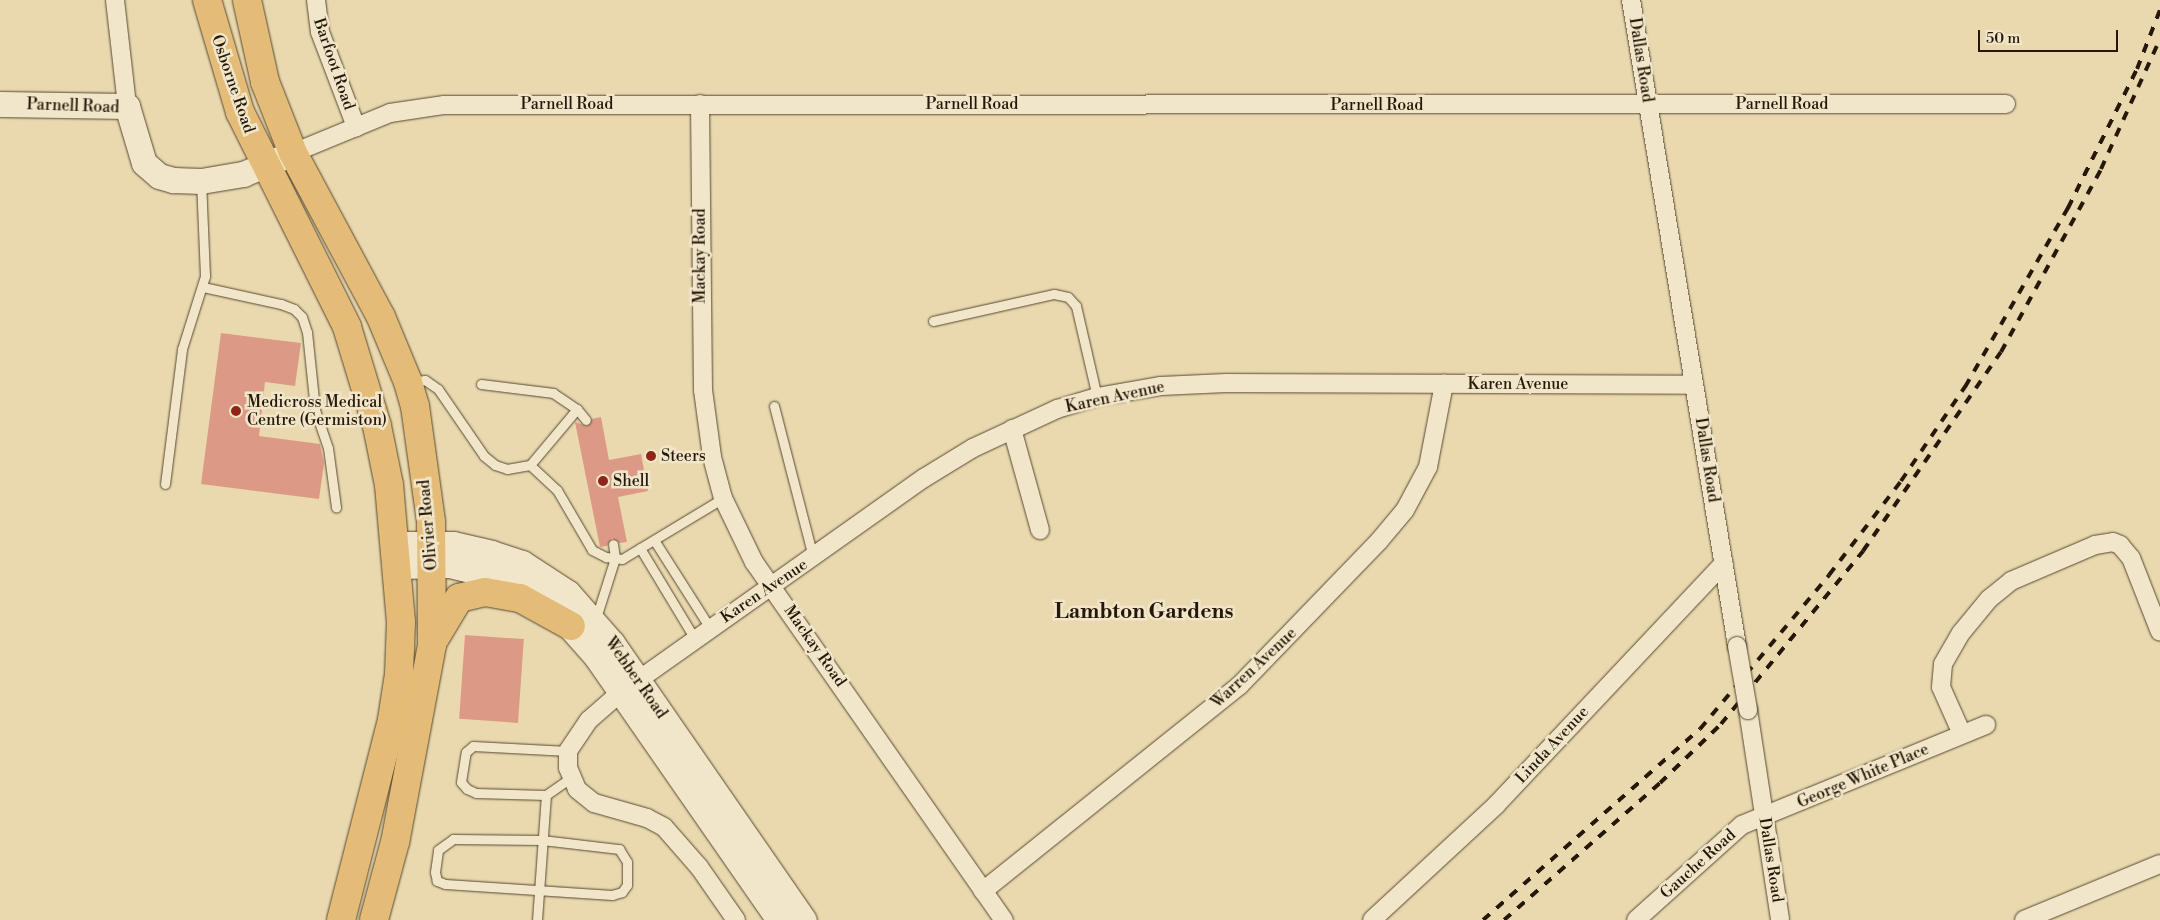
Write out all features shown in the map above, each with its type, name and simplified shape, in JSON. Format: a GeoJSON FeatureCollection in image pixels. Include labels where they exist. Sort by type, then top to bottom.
{"type":"FeatureCollection","features":[{"type":"Feature","properties":{"kind":"main road","name":"Osborne Road"},"geometry":{"type":"LineString","coordinates":[[206,0],[240,112],[264,166]]}},
{"type":"Feature","properties":{"kind":"main road","name":"Osborne Road"},"geometry":{"type":"LineString","coordinates":[[248,0],[264,82],[293,153]]}},
{"type":"Feature","properties":{"kind":"main road","name":"Parnell Road"},"geometry":{"type":"LineString","coordinates":[[0,104],[127,106],[137,146],[150,170],[173,180],[201,181],[244,174],[293,153]]}},
{"type":"Feature","properties":{"kind":"main road","name":"Olivier Road"},"geometry":{"type":"LineString","coordinates":[[293,153],[381,317],[408,382],[415,406],[433,555],[432,645],[395,842],[374,920]]}},
{"type":"Feature","properties":{"kind":"main road"},"geometry":{"type":"LineString","coordinates":[[264,166],[335,300],[361,366],[389,485],[396,555],[400,639],[392,720],[341,920]]}},
{"type":"Feature","properties":{"kind":"main road","name":"Webber Road"},"geometry":{"type":"LineString","coordinates":[[396,555],[433,555],[450,565],[516,584],[583,624],[804,920]]}},
{"type":"Feature","properties":{"kind":"main road"},"geometry":{"type":"LineString","coordinates":[[432,645],[452,605],[459,598],[485,592],[520,598],[583,624]]}},
{"type":"Feature","properties":{"kind":"main road","name":"Webber Road"},"geometry":{"type":"LineString","coordinates":[[628,686],[779,920]]}},
{"type":"Feature","properties":{"kind":"street"},"geometry":{"type":"LineString","coordinates":[[114,0],[127,106]]}},
{"type":"Feature","properties":{"kind":"street","name":"Barfoot Road"},"geometry":{"type":"LineString","coordinates":[[316,0],[320,32],[356,127]]}},
{"type":"Feature","properties":{"kind":"street","name":"Dallas Road"},"geometry":{"type":"LineString","coordinates":[[1631,0],[1748,710],[1780,920]]}},
{"type":"Feature","properties":{"kind":"street","name":"Mackay Road"},"geometry":{"type":"LineString","coordinates":[[700,104],[703,390],[709,439],[723,498],[738,535],[1004,920]]}},
{"type":"Feature","properties":{"kind":"street","name":"Parnell Road"},"geometry":{"type":"LineString","coordinates":[[293,153],[390,113],[424,105],[2006,104]]}},
{"type":"Feature","properties":{"kind":"street","name":"Karen Avenue"},"geometry":{"type":"LineString","coordinates":[[568,751],[589,720],[628,686],[695,638],[924,478],[1012,428],[1056,409],[1097,397],[1189,384],[1694,385]]}},
{"type":"Feature","properties":{"kind":"street","name":"Warren Avenue"},"geometry":{"type":"LineString","coordinates":[[983,890],[1239,686],[1379,541],[1405,510],[1428,467],[1444,384]]}},
{"type":"Feature","properties":{"kind":"street"},"geometry":{"type":"LineString","coordinates":[[1012,428],[1040,530]]}},
{"type":"Feature","properties":{"kind":"street"},"geometry":{"type":"LineString","coordinates":[[1962,734],[1941,687],[1943,664],[1962,633],[1989,599],[2011,581],[2095,545],[2113,542],[2126,549],[2131,558],[2160,632]]}},
{"type":"Feature","properties":{"kind":"street","name":"Linda Avenue"},"geometry":{"type":"LineString","coordinates":[[1372,920],[1489,812],[1724,563]]}},
{"type":"Feature","properties":{"kind":"street","name":"George White Place"},"geometry":{"type":"LineString","coordinates":[[1764,817],[1986,725]]}},
{"type":"Feature","properties":{"kind":"street"},"geometry":{"type":"LineString","coordinates":[[568,751],[570,778],[594,803],[647,818],[664,827],[693,859],[736,920]]}},
{"type":"Feature","properties":{"kind":"street","name":"Gauche Road"},"geometry":{"type":"LineString","coordinates":[[1636,920],[1725,838],[1742,825],[1764,817]]}},
{"type":"Feature","properties":{"kind":"street"},"geometry":{"type":"LineString","coordinates":[[2024,920],[2160,864]]}},
{"type":"Feature","properties":{"kind":"lane"},"geometry":{"type":"LineString","coordinates":[[165,484],[182,350],[203,287],[201,181]]}},
{"type":"Feature","properties":{"kind":"lane"},"geometry":{"type":"LineString","coordinates":[[203,287],[294,308],[302,318],[307,332],[315,410],[328,448],[336,507]]}},
{"type":"Feature","properties":{"kind":"lane"},"geometry":{"type":"LineString","coordinates":[[933,321],[1054,294],[1068,297],[1076,306],[1097,397]]}},
{"type":"Feature","properties":{"kind":"lane"},"geometry":{"type":"LineString","coordinates":[[408,382],[425,380],[438,389],[484,456],[495,465],[507,469],[530,465],[577,409]]}},
{"type":"Feature","properties":{"kind":"lane"},"geometry":{"type":"LineString","coordinates":[[481,384],[546,391],[577,409],[586,420]]}},
{"type":"Feature","properties":{"kind":"lane"},"geometry":{"type":"LineString","coordinates":[[774,406],[813,557]]}},
{"type":"Feature","properties":{"kind":"lane"},"geometry":{"type":"LineString","coordinates":[[530,465],[557,490],[592,550],[615,558],[622,559],[723,498]]}},
{"type":"Feature","properties":{"kind":"lane"},"geometry":{"type":"LineString","coordinates":[[654,540],[710,628]]}},
{"type":"Feature","properties":{"kind":"lane"},"geometry":{"type":"LineString","coordinates":[[583,624],[615,558],[614,544]]}},
{"type":"Feature","properties":{"kind":"lane"},"geometry":{"type":"LineString","coordinates":[[640,548],[695,638]]}},
{"type":"Feature","properties":{"kind":"lane"},"geometry":{"type":"LineString","coordinates":[[568,751],[473,746],[466,752],[461,782],[466,789],[476,792],[546,795],[570,778]]}},
{"type":"Feature","properties":{"kind":"lane"},"geometry":{"type":"LineString","coordinates":[[537,920],[546,795]]}},
{"type":"Feature","properties":{"kind":"lane"},"geometry":{"type":"LineString","coordinates":[[453,838],[542,840],[618,849],[627,862],[627,885],[622,892],[612,895],[445,884],[437,881],[435,872],[438,850],[453,838]]}},
{"type":"Feature","properties":{"kind":"building","name":"Medicross Medical Centre (Germiston)"},"geometry":{"type":"Polygon","coordinates":[[[221,333],[301,343],[295,386],[265,382],[259,436],[320,444],[324,463],[319,499],[201,484],[221,333]]]}},
{"type":"Feature","properties":{"kind":"building"},"geometry":{"type":"Polygon","coordinates":[[[601,417],[609,460],[641,454],[648,491],[618,497],[627,542],[619,543],[612,538],[607,546],[600,547],[575,422],[587,426],[592,419],[601,417]]]}},
{"type":"Feature","properties":{"kind":"building"},"geometry":{"type":"Polygon","coordinates":[[[465,635],[524,639],[518,723],[459,719],[465,635]]]}},
{"type":"Feature","properties":{"kind":"railway"},"geometry":{"type":"LineString","coordinates":[[1483,920],[1700,729],[1829,575],[1901,481],[1965,387],[2068,208],[2137,69],[2160,10]]}},
{"type":"Feature","properties":{"kind":"railway"},"geometry":{"type":"LineString","coordinates":[[1504,920],[1660,783],[1721,724],[1863,551],[2001,352],[2101,169],[2160,39]]}},
{"type":"Feature","properties":{"kind":"place","name":"Medicross Medical Centre (Germiston)"},"geometry":{"type":"Point","coordinates":[236,411]}},
{"type":"Feature","properties":{"kind":"place","name":"Steers"},"geometry":{"type":"Point","coordinates":[651,456]}},
{"type":"Feature","properties":{"kind":"place","name":"Shell"},"geometry":{"type":"Point","coordinates":[603,481]}},
{"type":"Feature","properties":{"kind":"district","name":"Lambton Gardens"},"geometry":{"type":"Point","coordinates":[1144,612]}}]}
